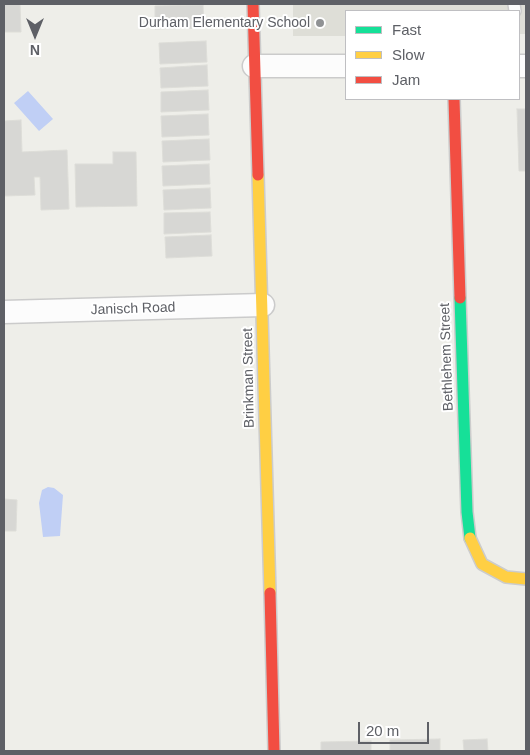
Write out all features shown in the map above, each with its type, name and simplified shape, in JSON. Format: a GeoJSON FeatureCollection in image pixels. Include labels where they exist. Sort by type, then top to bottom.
{"type":"FeatureCollection","features":[{"type":"Feature","properties":{"kind":"street","name":"Brinkman Street"},"geometry":{"type":"LineString","coordinates":[[253,4],[263,305],[274,751]]}},
{"type":"Feature","properties":{"kind":"street"},"geometry":{"type":"LineString","coordinates":[[254,66],[345,66]]}},
{"type":"Feature","properties":{"kind":"street","name":"Bethlehem Street"},"geometry":{"type":"LineString","coordinates":[[454,100],[467,512],[471,543],[482,564],[506,577],[526,579]]}},
{"type":"Feature","properties":{"kind":"street","name":"Janisch Road"},"geometry":{"type":"LineString","coordinates":[[4,312],[263,305]]}},
{"type":"Feature","properties":{"kind":"shaded area","name":"Durham Elementary School"},"geometry":{"type":"Polygon","coordinates":[[[293,4],[526,4],[526,34],[520,34],[520,10],[345,10],[345,36],[293,36],[293,4]]]}},
{"type":"Feature","properties":{"kind":"water"},"geometry":{"type":"Polygon","coordinates":[[[28,91],[53,119],[39,131],[14,103],[28,91]]]}},
{"type":"Feature","properties":{"kind":"water"},"geometry":{"type":"Polygon","coordinates":[[[48,487],[54,488],[63,495],[60,536],[43,537],[39,503],[42,490],[48,487]]]}},
{"type":"Feature","properties":{"kind":"building"},"geometry":{"type":"Polygon","coordinates":[[[4,4],[20,4],[21,32],[4,32],[4,4]]]}},
{"type":"Feature","properties":{"kind":"building"},"geometry":{"type":"Polygon","coordinates":[[[203,5],[204,28],[155,29],[155,6],[203,5]]]}},
{"type":"Feature","properties":{"kind":"building"},"geometry":{"type":"Polygon","coordinates":[[[206,41],[207,62],[160,64],[159,43],[206,41]]]}},
{"type":"Feature","properties":{"kind":"building"},"geometry":{"type":"Polygon","coordinates":[[[207,65],[208,86],[161,88],[160,68],[207,65]]]}},
{"type":"Feature","properties":{"kind":"building"},"geometry":{"type":"Polygon","coordinates":[[[208,90],[209,110],[161,112],[161,92],[208,90]]]}},
{"type":"Feature","properties":{"kind":"building"},"geometry":{"type":"Polygon","coordinates":[[[517,109],[526,109],[526,171],[519,171],[517,109]]]}},
{"type":"Feature","properties":{"kind":"building"},"geometry":{"type":"Polygon","coordinates":[[[208,114],[209,135],[162,137],[161,116],[208,114]]]}},
{"type":"Feature","properties":{"kind":"building"},"geometry":{"type":"Polygon","coordinates":[[[21,120],[22,152],[67,150],[69,209],[41,210],[40,177],[34,177],[35,195],[4,196],[4,121],[21,120]]]}},
{"type":"Feature","properties":{"kind":"building"},"geometry":{"type":"Polygon","coordinates":[[[209,139],[210,160],[163,162],[162,141],[209,139]]]}},
{"type":"Feature","properties":{"kind":"building"},"geometry":{"type":"Polygon","coordinates":[[[113,152],[136,152],[137,206],[76,207],[75,164],[113,164],[113,152]]]}},
{"type":"Feature","properties":{"kind":"building"},"geometry":{"type":"Polygon","coordinates":[[[209,164],[210,184],[163,186],[162,166],[209,164]]]}},
{"type":"Feature","properties":{"kind":"building"},"geometry":{"type":"Polygon","coordinates":[[[210,188],[211,208],[164,210],[163,190],[210,188]]]}},
{"type":"Feature","properties":{"kind":"building"},"geometry":{"type":"Polygon","coordinates":[[[210,212],[211,232],[164,234],[164,213],[210,212]]]}},
{"type":"Feature","properties":{"kind":"building"},"geometry":{"type":"Polygon","coordinates":[[[211,235],[212,256],[166,258],[165,237],[211,235]]]}},
{"type":"Feature","properties":{"kind":"building"},"geometry":{"type":"Polygon","coordinates":[[[4,499],[17,500],[16,531],[4,531],[4,499]]]}},
{"type":"Feature","properties":{"kind":"building"},"geometry":{"type":"Polygon","coordinates":[[[440,739],[440,751],[390,751],[390,740],[440,739]]]}},
{"type":"Feature","properties":{"kind":"building"},"geometry":{"type":"Polygon","coordinates":[[[487,739],[488,751],[464,751],[463,740],[487,739]]]}},
{"type":"Feature","properties":{"kind":"building"},"geometry":{"type":"Polygon","coordinates":[[[371,741],[371,751],[321,751],[321,742],[371,741]]]}},
{"type":"Feature","properties":{"kind":"traffic: fast"},"geometry":{"type":"LineString","coordinates":[[460,298],[467,512],[470,538]]}},
{"type":"Feature","properties":{"kind":"traffic: slow"},"geometry":{"type":"LineString","coordinates":[[258,175],[270,593]]}},
{"type":"Feature","properties":{"kind":"traffic: slow"},"geometry":{"type":"LineString","coordinates":[[470,538],[482,564],[506,577],[526,579]]}},
{"type":"Feature","properties":{"kind":"traffic: jam"},"geometry":{"type":"LineString","coordinates":[[253,4],[258,175]]}},
{"type":"Feature","properties":{"kind":"traffic: jam"},"geometry":{"type":"LineString","coordinates":[[454,100],[460,298]]}},
{"type":"Feature","properties":{"kind":"traffic: jam"},"geometry":{"type":"LineString","coordinates":[[270,593],[274,751]]}},
{"type":"Feature","properties":{"kind":"place","name":"Durham Elementary School"},"geometry":{"type":"Point","coordinates":[320,23]}}]}
